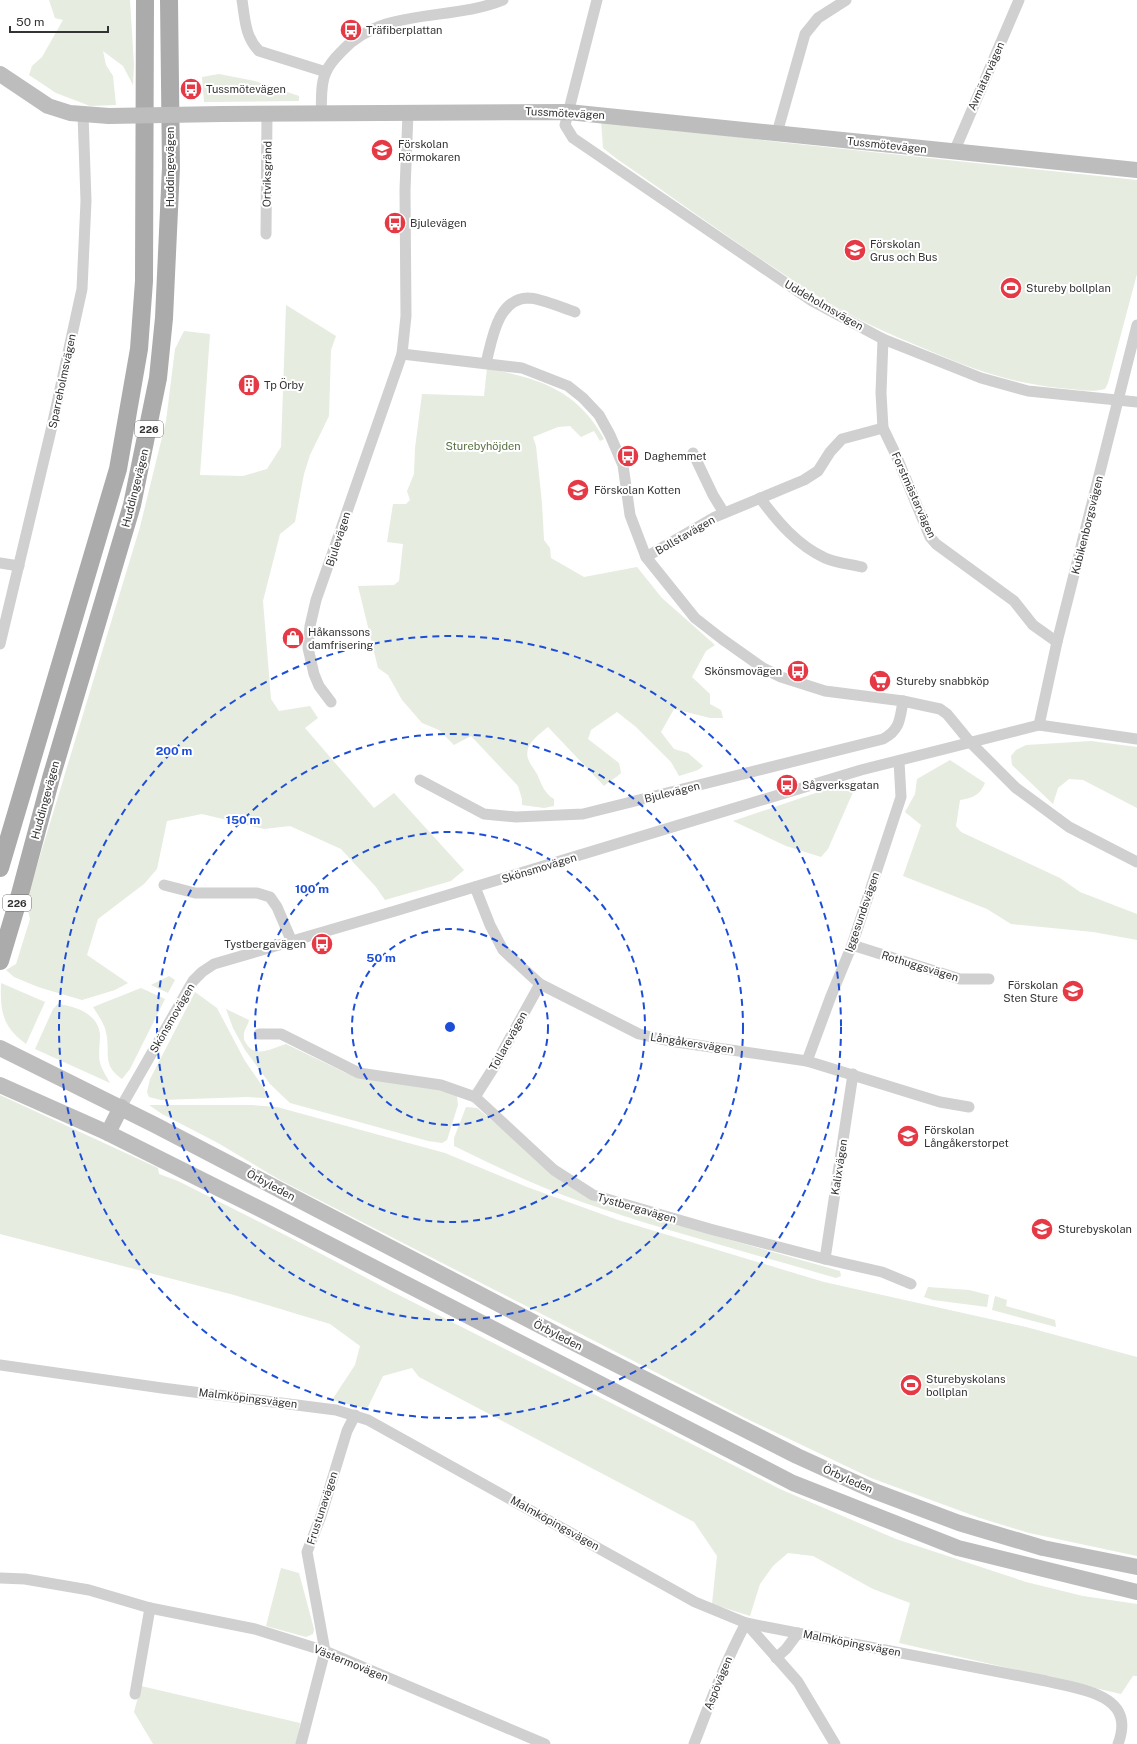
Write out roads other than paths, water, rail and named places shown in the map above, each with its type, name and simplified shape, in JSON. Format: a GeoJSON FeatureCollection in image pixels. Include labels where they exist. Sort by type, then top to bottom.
{"type":"FeatureCollection","features":[{"type":"Feature","properties":{"kind":"main road","name":"Huddingevägen"},"geometry":{"type":"LineString","coordinates":[[0,868],[118,469],[139,349],[144,281],[145,0]]}},
{"type":"Feature","properties":{"kind":"main road","name":"Huddingevägen"},"geometry":{"type":"LineString","coordinates":[[0,961],[20,894],[51,778],[132,505],[158,378],[164,310],[171,175],[168,0]]}},
{"type":"Feature","properties":{"kind":"main road","name":"Tussmötevägen"},"geometry":{"type":"LineString","coordinates":[[0,74],[48,106],[70,113],[109,116],[568,112],[1137,170]]}},
{"type":"Feature","properties":{"kind":"main road","name":"Örbyleden"},"geometry":{"type":"LineString","coordinates":[[0,1048],[121,1107],[562,1337],[796,1456],[867,1488],[967,1525],[1043,1548],[1137,1567]]}},
{"type":"Feature","properties":{"kind":"main road","name":"Örbyleden"},"geometry":{"type":"LineString","coordinates":[[0,1085],[108,1133],[266,1212],[793,1483],[958,1548],[1137,1592]]}},
{"type":"Feature","properties":{"kind":"main road"},"geometry":{"type":"LineString","coordinates":[[108,1133],[121,1107]]}},
{"type":"Feature","properties":{"kind":"street"},"geometry":{"type":"LineString","coordinates":[[242,0],[248,37],[259,51],[326,72]]}},
{"type":"Feature","properties":{"kind":"street"},"geometry":{"type":"LineString","coordinates":[[322,114],[323,89],[326,72],[347,46],[368,30],[402,19],[482,7],[503,0]]}},
{"type":"Feature","properties":{"kind":"street","name":"Uddeholmsvägen"},"geometry":{"type":"LineString","coordinates":[[597,0],[565,125],[567,132],[573,138],[812,301],[883,339],[981,378],[1028,391],[1137,402]]}},
{"type":"Feature","properties":{"kind":"street"},"geometry":{"type":"LineString","coordinates":[[777,133],[805,34],[818,18],[846,0]]}},
{"type":"Feature","properties":{"kind":"street","name":"Avmätarvägen"},"geometry":{"type":"LineString","coordinates":[[954,152],[1019,0]]}},
{"type":"Feature","properties":{"kind":"street","name":"Bjulevägen"},"geometry":{"type":"LineString","coordinates":[[331,702],[319,686],[314,674],[308,648],[310,626],[316,600],[402,354],[406,316],[406,190],[408,113]]}},
{"type":"Feature","properties":{"kind":"street","name":"Sparreholmsvägen"},"geometry":{"type":"LineString","coordinates":[[0,644],[82,289],[86,201],[83,114]]}},
{"type":"Feature","properties":{"kind":"street","name":"Ortviksgränd"},"geometry":{"type":"LineString","coordinates":[[266,234],[267,114]]}},
{"type":"Feature","properties":{"kind":"street"},"geometry":{"type":"LineString","coordinates":[[486,363],[497,323],[504,309],[516,301],[528,298],[575,312]]}},
{"type":"Feature","properties":{"kind":"street","name":"Kubikenborgsvägen"},"geometry":{"type":"LineString","coordinates":[[1039,725],[1057,642],[1094,502],[1137,325]]}},
{"type":"Feature","properties":{"kind":"street","name":"Forstmästarvägen"},"geometry":{"type":"LineString","coordinates":[[883,339],[883,428],[933,540],[1014,601],[1033,625],[1057,642]]}},
{"type":"Feature","properties":{"kind":"street"},"geometry":{"type":"LineString","coordinates":[[402,354],[522,368],[568,386],[583,398],[599,415],[610,435],[623,465],[630,515],[646,557],[695,618],[764,668],[781,677],[825,691],[903,701],[940,709],[947,714],[970,742],[1016,788],[1068,827],[1137,862]]}},
{"type":"Feature","properties":{"kind":"street","name":"Bollstavägen"},"geometry":{"type":"LineString","coordinates":[[646,557],[724,513],[804,480],[818,471],[830,452],[842,440],[883,428]]}},
{"type":"Feature","properties":{"kind":"street","name":"Bollstavägen"},"geometry":{"type":"LineString","coordinates":[[693,453],[713,495],[724,513]]}},
{"type":"Feature","properties":{"kind":"street"},"geometry":{"type":"LineString","coordinates":[[760,498],[782,526],[796,540],[826,559],[862,567]]}},
{"type":"Feature","properties":{"kind":"street"},"geometry":{"type":"LineString","coordinates":[[0,563],[19,566]]}},
{"type":"Feature","properties":{"kind":"street","name":"Bjulevägen"},"geometry":{"type":"LineString","coordinates":[[420,780],[484,814],[516,817],[583,814],[883,740],[894,734],[899,721],[903,701]]}},
{"type":"Feature","properties":{"kind":"street"},"geometry":{"type":"LineString","coordinates":[[970,742],[1039,725],[1137,739]]}},
{"type":"Feature","properties":{"kind":"street","name":"Skönsmovägen"},"geometry":{"type":"LineString","coordinates":[[121,1107],[193,981],[202,972],[214,964],[292,942],[861,770],[970,742]]}},
{"type":"Feature","properties":{"kind":"street","name":"Iggesundsvägen"},"geometry":{"type":"LineString","coordinates":[[808,1061],[831,996],[852,945],[901,797],[900,760]]}},
{"type":"Feature","properties":{"kind":"street"},"geometry":{"type":"LineString","coordinates":[[164,885],[195,893],[257,893],[270,897],[277,907],[292,942]]}},
{"type":"Feature","properties":{"kind":"street","name":"Långåkersvägen"},"geometry":{"type":"LineString","coordinates":[[475,887],[490,925],[503,950],[540,984],[639,1034],[669,1041],[808,1061],[940,1102],[969,1107]]}},
{"type":"Feature","properties":{"kind":"street","name":"Rothuggsvägen"},"geometry":{"type":"LineString","coordinates":[[852,945],[960,979],[989,979]]}},
{"type":"Feature","properties":{"kind":"street","name":"Tollarevägen"},"geometry":{"type":"LineString","coordinates":[[475,1097],[494,1067],[540,984]]}},
{"type":"Feature","properties":{"kind":"street","name":"Tystbergavägen"},"geometry":{"type":"LineString","coordinates":[[259,1034],[281,1034],[359,1073],[441,1085],[475,1097],[554,1170],[593,1195],[710,1229],[825,1259],[882,1272],[911,1284]]}},
{"type":"Feature","properties":{"kind":"street","name":"Kalixvägen"},"geometry":{"type":"LineString","coordinates":[[825,1259],[853,1074]]}},
{"type":"Feature","properties":{"kind":"street","name":"Malmköpingsvägen"},"geometry":{"type":"LineString","coordinates":[[0,1365],[162,1388],[300,1404],[336,1410],[354,1415],[375,1423],[695,1602],[746,1623],[1046,1681],[1095,1694],[1108,1699],[1118,1708],[1123,1723],[1119,1740]]}},
{"type":"Feature","properties":{"kind":"street","name":"Frustunavägen"},"geometry":{"type":"LineString","coordinates":[[301,1744],[325,1651],[307,1552],[321,1516],[347,1431],[354,1415]]}},
{"type":"Feature","properties":{"kind":"street","name":"Västermovägen"},"geometry":{"type":"LineString","coordinates":[[0,1578],[25,1579],[89,1590],[150,1608],[255,1629],[325,1651],[545,1744]]}},
{"type":"Feature","properties":{"kind":"street"},"geometry":{"type":"LineString","coordinates":[[135,1694],[150,1608]]}},
{"type":"Feature","properties":{"kind":"street"},"geometry":{"type":"LineString","coordinates":[[746,1623],[798,1682],[835,1744]]}},
{"type":"Feature","properties":{"kind":"street","name":"Aspövägen"},"geometry":{"type":"LineString","coordinates":[[694,1744],[716,1686],[734,1645],[746,1623]]}},
{"type":"Feature","properties":{"kind":"street"},"geometry":{"type":"LineString","coordinates":[[776,1658],[786,1649],[798,1633]]}},
{"type":"Feature","properties":{"kind":"street"},"geometry":{"type":"LineString","coordinates":[[1107,1744],[1119,1740]]}},
{"type":"Feature","properties":{"kind":"place","name":"Träfiberplattan"},"geometry":{"type":"Point","coordinates":[351,30]}},
{"type":"Feature","properties":{"kind":"place","name":"Tussmötevägen"},"geometry":{"type":"Point","coordinates":[191,89]}},
{"type":"Feature","properties":{"kind":"place","name":"Förskolan Rörmokaren"},"geometry":{"type":"Point","coordinates":[382,150]}},
{"type":"Feature","properties":{"kind":"place","name":"Bjulevägen"},"geometry":{"type":"Point","coordinates":[395,223]}},
{"type":"Feature","properties":{"kind":"place","name":"Förskolan Grus och Bus"},"geometry":{"type":"Point","coordinates":[855,250]}},
{"type":"Feature","properties":{"kind":"place","name":"Stureby bollplan"},"geometry":{"type":"Point","coordinates":[1011,288]}},
{"type":"Feature","properties":{"kind":"place","name":"Tp Örby"},"geometry":{"type":"Point","coordinates":[249,385]}},
{"type":"Feature","properties":{"kind":"place","name":"Daghemmet"},"geometry":{"type":"Point","coordinates":[628,456]}},
{"type":"Feature","properties":{"kind":"place","name":"Förskolan Kotten"},"geometry":{"type":"Point","coordinates":[578,490]}},
{"type":"Feature","properties":{"kind":"place","name":"Håkanssons damfrisering"},"geometry":{"type":"Point","coordinates":[293,638]}},
{"type":"Feature","properties":{"kind":"place","name":"Skönsmovägen"},"geometry":{"type":"Point","coordinates":[798,671]}},
{"type":"Feature","properties":{"kind":"place","name":"Stureby snabbköp"},"geometry":{"type":"Point","coordinates":[880,681]}},
{"type":"Feature","properties":{"kind":"place","name":"Sågverksgatan"},"geometry":{"type":"Point","coordinates":[787,785]}},
{"type":"Feature","properties":{"kind":"place","name":"Tystbergavägen"},"geometry":{"type":"Point","coordinates":[322,944]}},
{"type":"Feature","properties":{"kind":"place","name":"Förskolan Sten Sture"},"geometry":{"type":"Point","coordinates":[1073,991]}},
{"type":"Feature","properties":{"kind":"place","name":"Förskolan Långåkerstorpet"},"geometry":{"type":"Point","coordinates":[908,1136]}},
{"type":"Feature","properties":{"kind":"place","name":"Sturebyskolan"},"geometry":{"type":"Point","coordinates":[1042,1229]}},
{"type":"Feature","properties":{"kind":"place","name":"Sturebyskolans bollplan"},"geometry":{"type":"Point","coordinates":[911,1385]}},
{"type":"Feature","properties":{"kind":"park label","name":"Sturebyhöjden"},"geometry":{"type":"Point","coordinates":[483,446]}}]}
